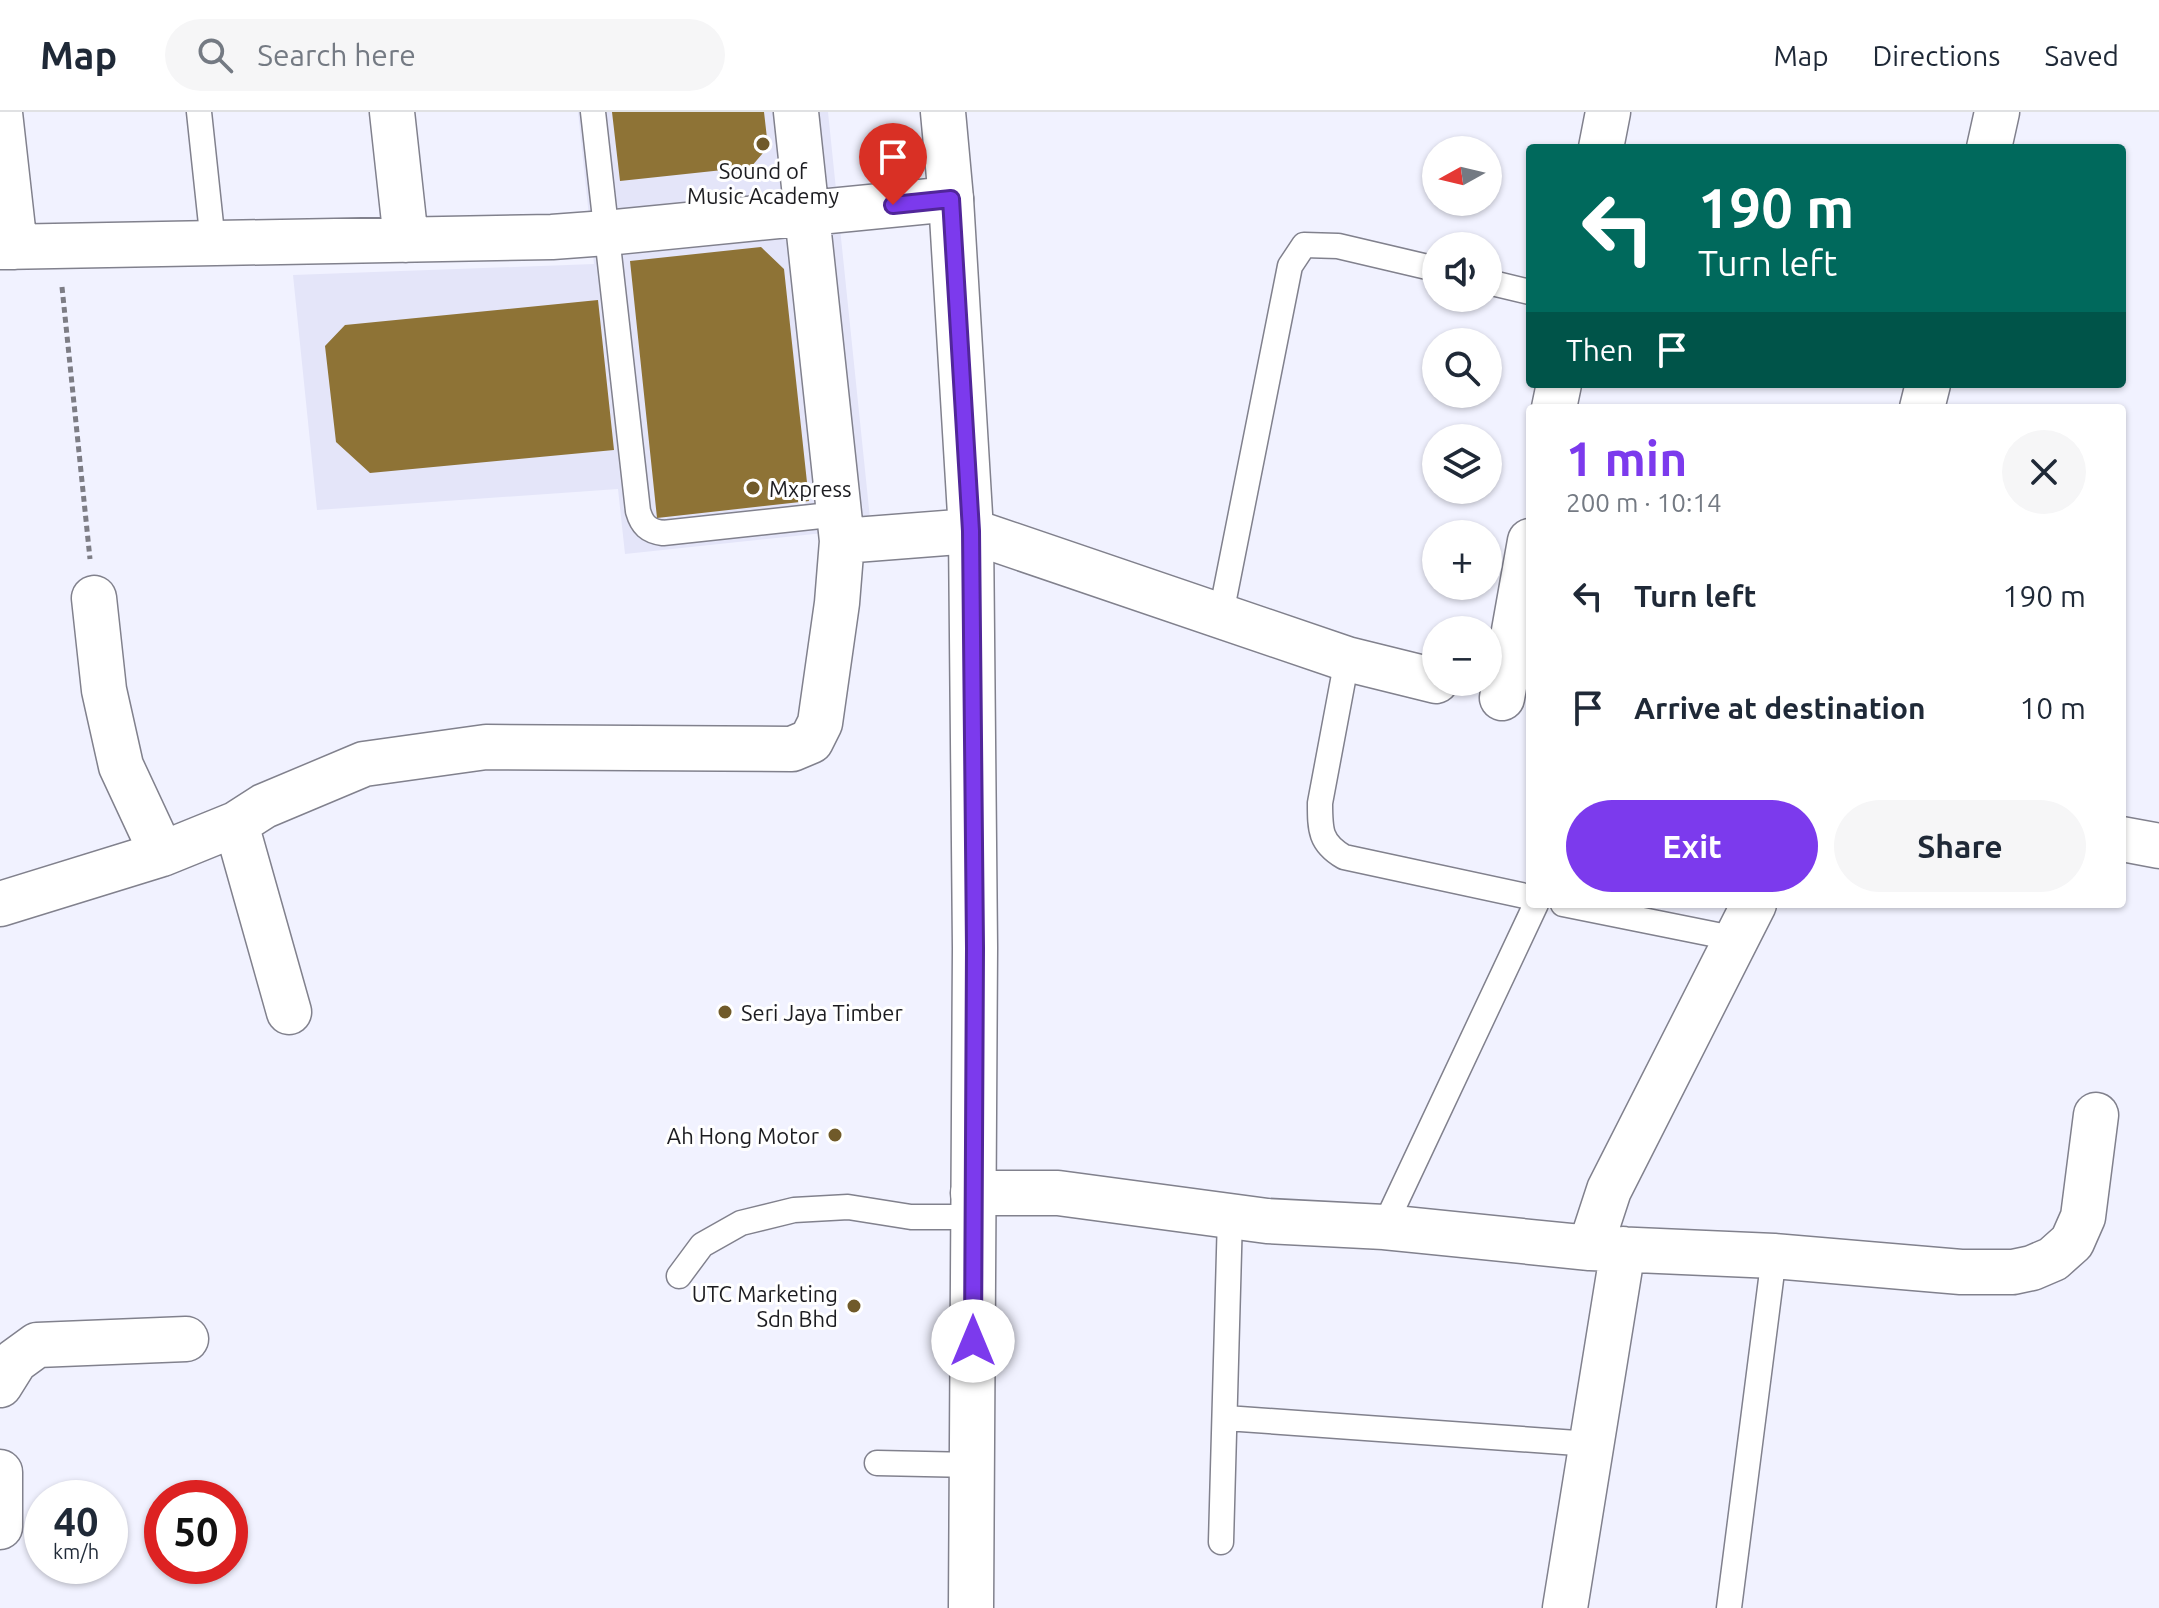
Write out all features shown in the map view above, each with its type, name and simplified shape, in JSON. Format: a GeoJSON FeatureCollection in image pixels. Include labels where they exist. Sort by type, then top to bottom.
{"type":"FeatureCollection","features":[{"type":"Feature","properties":{"kind":"street"},"geometry":{"type":"LineString","coordinates":[[392,112],[406,240]]}},
{"type":"Feature","properties":{"kind":"street"},"geometry":{"type":"LineString","coordinates":[[0,904],[162,854],[236,824],[264,806],[364,764],[486,747],[792,749],[811,741],[820,723],[837,603],[841,528],[796,112]]}},
{"type":"Feature","properties":{"kind":"street"},"geometry":{"type":"LineString","coordinates":[[943,112],[971,531],[975,932],[971,1608]]}},
{"type":"Feature","properties":{"kind":"street"},"geometry":{"type":"LineString","coordinates":[[1602,144],[1608,112]]}},
{"type":"Feature","properties":{"kind":"street"},"geometry":{"type":"LineString","coordinates":[[1990,144],[1997,112]]}},
{"type":"Feature","properties":{"kind":"street"},"geometry":{"type":"LineString","coordinates":[[0,113],[7,247],[552,237],[951,199]]}},
{"type":"Feature","properties":{"kind":"street"},"geometry":{"type":"LineString","coordinates":[[841,528],[971,531],[1347,659],[1422,678]]}},
{"type":"Feature","properties":{"kind":"street"},"geometry":{"type":"LineString","coordinates":[[1493,696],[1516,702],[1526,587]]}},
{"type":"Feature","properties":{"kind":"street"},"geometry":{"type":"LineString","coordinates":[[94,598],[104,690],[121,766],[162,854]]}},
{"type":"Feature","properties":{"kind":"street"},"geometry":{"type":"LineString","coordinates":[[236,824],[289,1012]]}},
{"type":"Feature","properties":{"kind":"street"},"geometry":{"type":"LineString","coordinates":[[2126,840],[2159,846]]}},
{"type":"Feature","properties":{"kind":"street"},"geometry":{"type":"LineString","coordinates":[[1565,1608],[1591,1444],[1609,1190],[1745,921]]}},
{"type":"Feature","properties":{"kind":"street"},"geometry":{"type":"LineString","coordinates":[[973,1205],[1058,1193],[1267,1221],[1384,1227],[1606,1248],[1774,1256],[1961,1272],[2013,1272],[2053,1259],[2072,1242],[2083,1217],[2096,1115]]}},
{"type":"Feature","properties":{"kind":"street"},"geometry":{"type":"LineString","coordinates":[[0,1385],[15,1361],[37,1345],[186,1339]]}},
{"type":"Feature","properties":{"kind":"street"},"geometry":{"type":"LineString","coordinates":[[0,1472],[0,1527]]}},
{"type":"Feature","properties":{"kind":"lane"},"geometry":{"type":"LineString","coordinates":[[199,112],[213,243]]}},
{"type":"Feature","properties":{"kind":"lane"},"geometry":{"type":"LineString","coordinates":[[593,112],[640,520],[646,528],[663,533],[841,528]]}},
{"type":"Feature","properties":{"kind":"lane"},"geometry":{"type":"LineString","coordinates":[[1221,614],[1290,266],[1304,245],[1338,246],[1422,266]]}},
{"type":"Feature","properties":{"kind":"lane"},"geometry":{"type":"LineString","coordinates":[[1502,285],[1526,291]]}},
{"type":"Feature","properties":{"kind":"lane"},"geometry":{"type":"LineString","coordinates":[[1347,659],[1320,803],[1320,827],[1328,848],[1344,857],[1526,896]]}},
{"type":"Feature","properties":{"kind":"lane"},"geometry":{"type":"LineString","coordinates":[[1384,1227],[1534,908]]}},
{"type":"Feature","properties":{"kind":"lane"},"geometry":{"type":"LineString","coordinates":[[1606,908],[1745,921]]}},
{"type":"Feature","properties":{"kind":"lane"},"geometry":{"type":"LineString","coordinates":[[679,1276],[702,1245],[741,1223],[794,1210],[848,1207],[911,1217],[973,1205]]}},
{"type":"Feature","properties":{"kind":"lane"},"geometry":{"type":"LineString","coordinates":[[1221,1542],[1230,1216]]}},
{"type":"Feature","properties":{"kind":"lane"},"geometry":{"type":"LineString","coordinates":[[1729,1608],[1774,1256]]}},
{"type":"Feature","properties":{"kind":"lane"},"geometry":{"type":"LineString","coordinates":[[1226,1418],[1591,1444]]}},
{"type":"Feature","properties":{"kind":"lane"},"geometry":{"type":"LineString","coordinates":[[877,1463],[973,1465]]}},
{"type":"Feature","properties":{"kind":"path"},"geometry":{"type":"LineString","coordinates":[[58,246],[94,598]]}},
{"type":"Feature","properties":{"kind":"shaded area"},"geometry":{"type":"Polygon","coordinates":[[[578,112],[828,112],[871,528],[625,554],[618,489],[317,510],[293,275],[594,264],[578,112]]]}},
{"type":"Feature","properties":{"kind":"building"},"geometry":{"type":"Polygon","coordinates":[[[612,112],[764,112],[768,147],[751,167],[620,181],[612,112]]]}},
{"type":"Feature","properties":{"kind":"building"},"geometry":{"type":"Polygon","coordinates":[[[761,247],[784,269],[809,501],[657,518],[630,261],[761,247]]]}},
{"type":"Feature","properties":{"kind":"building"},"geometry":{"type":"Polygon","coordinates":[[[598,300],[614,450],[370,473],[336,442],[325,346],[345,325],[598,300]]]}},
{"type":"Feature","properties":{"kind":"place","name":"Sound of Music Academy"},"geometry":{"type":"Point","coordinates":[763,144]}},
{"type":"Feature","properties":{"kind":"place","name":"Mxpress"},"geometry":{"type":"Point","coordinates":[753,488]}},
{"type":"Feature","properties":{"kind":"place","name":"Seri Jaya Timber"},"geometry":{"type":"Point","coordinates":[725,1012]}},
{"type":"Feature","properties":{"kind":"place","name":"Ah Hong Motor"},"geometry":{"type":"Point","coordinates":[835,1135]}},
{"type":"Feature","properties":{"kind":"place","name":"UTC Marketing Sdn Bhd"},"geometry":{"type":"Point","coordinates":[854,1306]}},
{"type":"Feature","properties":{"kind":"route"},"geometry":{"type":"LineString","coordinates":[[893,205],[951,199],[971,531],[975,948],[973,1341]]}}]}
